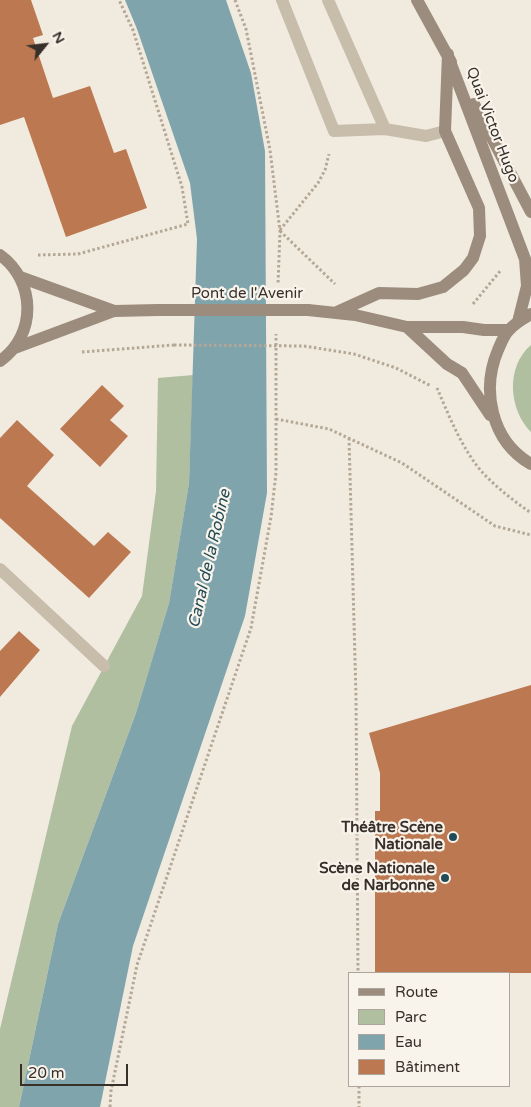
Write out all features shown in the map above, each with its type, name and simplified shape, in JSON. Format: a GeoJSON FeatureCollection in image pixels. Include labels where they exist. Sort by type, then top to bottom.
{"type":"FeatureCollection","features":[{"type":"Feature","properties":{"kind":"main road","name":"Quai Victor Hugo"},"geometry":{"type":"LineString","coordinates":[[417,0],[448,54],[531,212]]}},
{"type":"Feature","properties":{"kind":"main road","name":"Quai Victor Hugo"},"geometry":{"type":"LineString","coordinates":[[448,54],[525,259],[527,286],[514,326],[495,356],[489,378],[489,401],[496,423]]}},
{"type":"Feature","properties":{"kind":"main road"},"geometry":{"type":"LineString","coordinates":[[337,312],[379,293],[418,294],[434,290],[451,281],[464,270],[473,258],[480,236],[479,208],[445,131],[448,54]]}},
{"type":"Feature","properties":{"kind":"main road"},"geometry":{"type":"LineString","coordinates":[[0,255],[12,266],[26,289],[28,317],[15,348]]}},
{"type":"Feature","properties":{"kind":"main road"},"geometry":{"type":"LineString","coordinates":[[20,277],[114,310]]}},
{"type":"Feature","properties":{"kind":"main road"},"geometry":{"type":"LineString","coordinates":[[0,361],[15,348],[114,310]]}},
{"type":"Feature","properties":{"kind":"main road","name":"Pont de l'Avenir"},"geometry":{"type":"LineString","coordinates":[[114,310],[308,310],[337,312],[373,318],[408,327]]}},
{"type":"Feature","properties":{"kind":"main road"},"geometry":{"type":"LineString","coordinates":[[408,327],[464,327],[484,330],[514,326],[531,314]]}},
{"type":"Feature","properties":{"kind":"main road"},"geometry":{"type":"LineString","coordinates":[[408,327],[447,364],[466,376],[509,445],[531,464]]}},
{"type":"Feature","properties":{"kind":"street"},"geometry":{"type":"LineString","coordinates":[[282,0],[334,132],[385,129],[426,136],[445,131]]}},
{"type":"Feature","properties":{"kind":"street"},"geometry":{"type":"LineString","coordinates":[[328,0],[385,129]]}},
{"type":"Feature","properties":{"kind":"street"},"geometry":{"type":"LineString","coordinates":[[0,569],[104,666]]}},
{"type":"Feature","properties":{"kind":"path"},"geometry":{"type":"LineString","coordinates":[[78,254],[188,224],[182,187],[133,30],[119,0]]}},
{"type":"Feature","properties":{"kind":"path"},"geometry":{"type":"LineString","coordinates":[[235,0],[246,29],[268,141],[280,231],[354,303]]}},
{"type":"Feature","properties":{"kind":"path"},"geometry":{"type":"LineString","coordinates":[[280,231],[318,183],[325,170],[334,132]]}},
{"type":"Feature","properties":{"kind":"path"},"geometry":{"type":"LineString","coordinates":[[79,352],[174,345],[304,346],[354,354],[396,368],[436,388],[460,437],[483,473],[531,513]]}},
{"type":"Feature","properties":{"kind":"path"},"geometry":{"type":"LineString","coordinates":[[110,1107],[111,1091],[137,965],[251,628],[272,518],[276,473],[276,419],[329,429],[349,438],[402,463],[494,526],[531,535]]}},
{"type":"Feature","properties":{"kind":"path"},"geometry":{"type":"LineString","coordinates":[[349,438],[356,696],[358,972]]}},
{"type":"Feature","properties":{"kind":"path"},"geometry":{"type":"LineString","coordinates":[[359,1087],[359,1107]]}},
{"type":"Feature","properties":{"kind":"green space"},"geometry":{"type":"Polygon","coordinates":[[[531,345],[531,432],[518,412],[514,401],[513,388],[517,365],[531,345]]]}},
{"type":"Feature","properties":{"kind":"green space"},"geometry":{"type":"Polygon","coordinates":[[[193,375],[189,483],[169,603],[136,713],[58,924],[19,1107],[0,1107],[0,1029],[72,726],[142,596],[156,491],[158,378],[193,375]]]}},
{"type":"Feature","properties":{"kind":"water","name":"Canal de la Robine"},"geometry":{"type":"Polygon","coordinates":[[[125,0],[226,0],[251,73],[265,151],[267,493],[245,616],[133,946],[100,1107],[19,1107],[58,924],[136,713],[169,603],[189,483],[197,239],[190,183],[137,29],[125,0]]]}},
{"type":"Feature","properties":{"kind":"building"},"geometry":{"type":"Polygon","coordinates":[[[0,0],[31,0],[43,35],[33,38],[53,98],[90,86],[114,153],[126,149],[147,208],[66,237],[24,117],[0,125],[0,0]]]}},
{"type":"Feature","properties":{"kind":"building"},"geometry":{"type":"Polygon","coordinates":[[[102,385],[124,406],[110,420],[128,436],[100,467],[60,429],[102,385]]]}},
{"type":"Feature","properties":{"kind":"building"},"geometry":{"type":"Polygon","coordinates":[[[17,420],[54,455],[27,486],[94,546],[108,532],[131,552],[89,598],[0,518],[0,438],[17,420]]]}},
{"type":"Feature","properties":{"kind":"building"},"geometry":{"type":"Polygon","coordinates":[[[19,631],[40,650],[0,697],[0,651],[19,631]]]}},
{"type":"Feature","properties":{"kind":"building","name":"Théâtre Scène Nationale"},"geometry":{"type":"Polygon","coordinates":[[[531,685],[531,973],[375,972],[375,811],[380,811],[380,773],[369,733],[531,685]]]}},
{"type":"Feature","properties":{"kind":"place","name":"Théâtre Scène Nationale"},"geometry":{"type":"Point","coordinates":[453,837]}},
{"type":"Feature","properties":{"kind":"place","name":"Scène Nationale de Narbonne"},"geometry":{"type":"Point","coordinates":[445,878]}}]}
